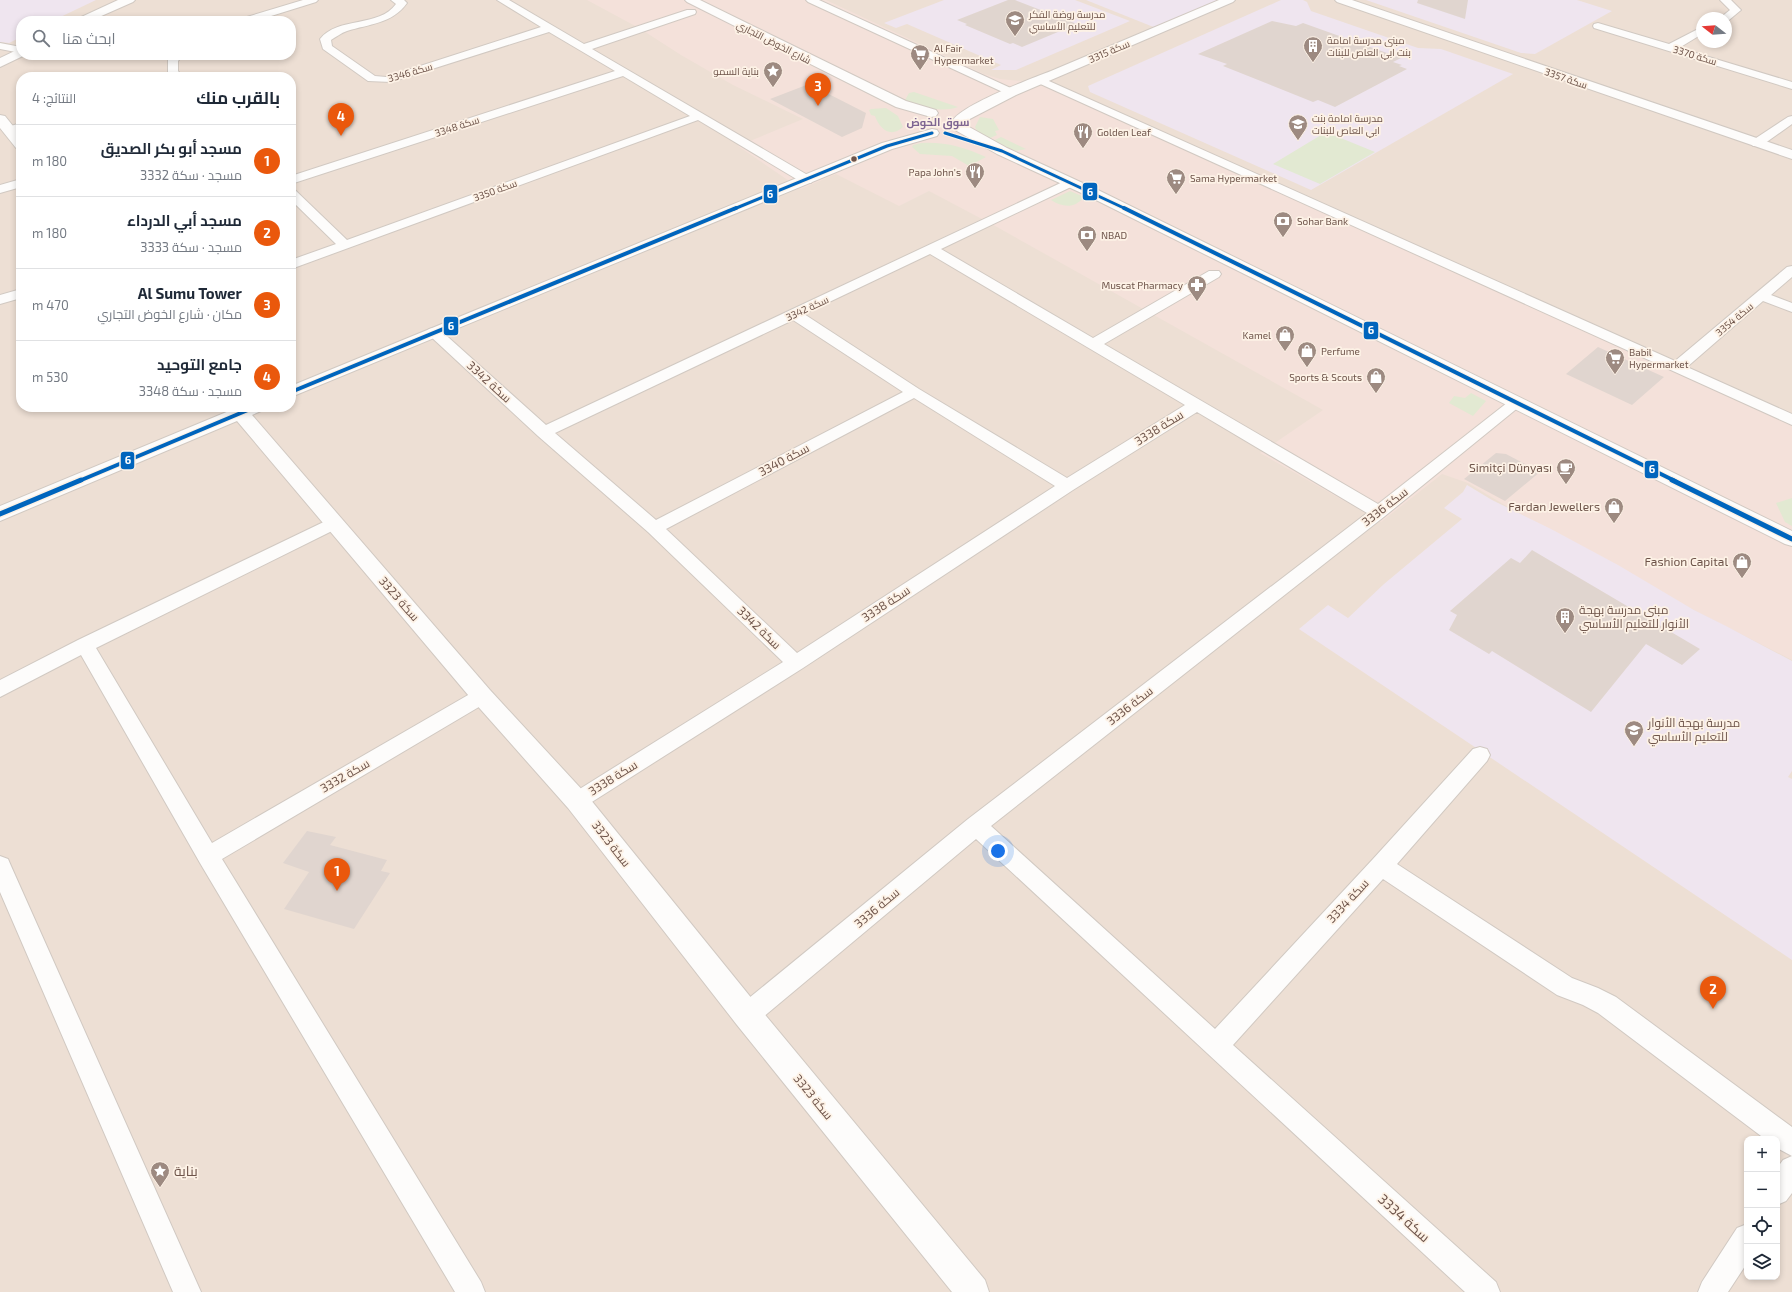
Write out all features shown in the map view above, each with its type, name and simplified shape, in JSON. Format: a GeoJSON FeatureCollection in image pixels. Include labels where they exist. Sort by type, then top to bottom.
{"type":"FeatureCollection","features":[{"type":"Feature","properties":{"kind":"street"},"geometry":{"type":"LineString","coordinates":[[92,16],[129,0]]}},
{"type":"Feature","properties":{"kind":"street","name":"سكة 3346"},"geometry":{"type":"LineString","coordinates":[[396,0],[402,3],[398,11],[383,18],[343,29],[325,39],[327,47],[372,80],[387,80],[550,28]]}},
{"type":"Feature","properties":{"kind":"street"},"geometry":{"type":"LineString","coordinates":[[502,0],[807,180]]}},
{"type":"Feature","properties":{"kind":"street"},"geometry":{"type":"LineString","coordinates":[[811,0],[1011,92]]}},
{"type":"Feature","properties":{"kind":"street","name":"سكة 3315"},"geometry":{"type":"LineString","coordinates":[[938,133],[973,111],[1011,92],[1229,0]]}},
{"type":"Feature","properties":{"kind":"street","name":"سكة 3357"},"geometry":{"type":"LineString","coordinates":[[1341,0],[1792,155]]}},
{"type":"Feature","properties":{"kind":"street"},"geometry":{"type":"LineString","coordinates":[[1725,0],[1736,10],[1732,13]]}},
{"type":"Feature","properties":{"kind":"street"},"geometry":{"type":"LineString","coordinates":[[260,16],[307,1]]}},
{"type":"Feature","properties":{"kind":"street"},"geometry":{"type":"LineString","coordinates":[[583,48],[691,6]]}},
{"type":"Feature","properties":{"kind":"street","name":"شارع الخوض التجاري"},"geometry":{"type":"LineString","coordinates":[[691,6],[901,104],[931,113],[952,114],[957,120]]}},
{"type":"Feature","properties":{"kind":"street","name":"سكة 3370"},"geometry":{"type":"LineString","coordinates":[[1598,26],[1792,86]]}},
{"type":"Feature","properties":{"kind":"street"},"geometry":{"type":"LineString","coordinates":[[1670,48],[1696,33]]}},
{"type":"Feature","properties":{"kind":"street"},"geometry":{"type":"LineString","coordinates":[[0,46],[16,50]]}},
{"type":"Feature","properties":{"kind":"street"},"geometry":{"type":"LineString","coordinates":[[0,63],[16,54]]}},
{"type":"Feature","properties":{"kind":"street"},"geometry":{"type":"LineString","coordinates":[[173,72],[174,60]]}},
{"type":"Feature","properties":{"kind":"street","name":"سكة 3348"},"geometry":{"type":"LineString","coordinates":[[296,178],[623,72]]}},
{"type":"Feature","properties":{"kind":"street"},"geometry":{"type":"LineString","coordinates":[[1040,80],[1792,420]]}},
{"type":"Feature","properties":{"kind":"street","name":"شارع الخوض التجاري"},"geometry":{"type":"LineString","coordinates":[[901,104],[910,112],[917,123],[938,133]]}},
{"type":"Feature","properties":{"kind":"street"},"geometry":{"type":"LineString","coordinates":[[296,390],[807,180],[886,146],[906,135],[925,114],[931,113]]}},
{"type":"Feature","properties":{"kind":"street","name":"سكة 3350"},"geometry":{"type":"LineString","coordinates":[[296,263],[699,116]]}},
{"type":"Feature","properties":{"kind":"street"},"geometry":{"type":"LineString","coordinates":[[1757,143],[1792,119]]}},
{"type":"Feature","properties":{"kind":"street"},"geometry":{"type":"LineString","coordinates":[[957,120],[970,134],[1002,151],[1517,402],[1792,539]]}},
{"type":"Feature","properties":{"kind":"street"},"geometry":{"type":"LineString","coordinates":[[10,125],[16,136]]}},
{"type":"Feature","properties":{"kind":"street"},"geometry":{"type":"LineString","coordinates":[[886,146],[938,133],[1002,151]]}},
{"type":"Feature","properties":{"kind":"street","name":"سكة 3342"},"geometry":{"type":"LineString","coordinates":[[544,432],[1069,183]]}},
{"type":"Feature","properties":{"kind":"street"},"geometry":{"type":"LineString","coordinates":[[0,190],[16,185]]}},
{"type":"Feature","properties":{"kind":"street"},"geometry":{"type":"LineString","coordinates":[[296,199],[345,245]]}},
{"type":"Feature","properties":{"kind":"street","name":"سكة 3338"},"geometry":{"type":"LineString","coordinates":[[931,249],[1195,406],[1379,512]]}},
{"type":"Feature","properties":{"kind":"street","name":"سكة 3354"},"geometry":{"type":"LineString","coordinates":[[1676,368],[1792,270]]}},
{"type":"Feature","properties":{"kind":"street"},"geometry":{"type":"LineString","coordinates":[[1092,345],[1214,274]]}},
{"type":"Feature","properties":{"kind":"street"},"geometry":{"type":"LineString","coordinates":[[0,300],[16,295]]}},
{"type":"Feature","properties":{"kind":"street"},"geometry":{"type":"LineString","coordinates":[[1762,296],[1792,308]]}},
{"type":"Feature","properties":{"kind":"street"},"geometry":{"type":"LineString","coordinates":[[794,314],[914,392],[1067,486]]}},
{"type":"Feature","properties":{"kind":"street","name":"سكة 3342"},"geometry":{"type":"LineString","coordinates":[[434,332],[544,432],[654,528],[796,663]]}},
{"type":"Feature","properties":{"kind":"street","name":"سكة 3340"},"geometry":{"type":"LineString","coordinates":[[654,528],[914,392]]}},
{"type":"Feature","properties":{"kind":"street","name":"سكة 3336"},"geometry":{"type":"LineString","coordinates":[[747,1016],[976,826],[1379,512],[1517,402]]}},
{"type":"Feature","properties":{"kind":"street","name":"سكة 3338"},"geometry":{"type":"LineString","coordinates":[[577,801],[796,663],[1067,486],[1195,406]]}},
{"type":"Feature","properties":{"kind":"street"},"geometry":{"type":"LineString","coordinates":[[0,514],[236,412]]}},
{"type":"Feature","properties":{"kind":"street","name":"سكة 3323"},"geometry":{"type":"LineString","coordinates":[[245,412],[334,523],[482,696],[577,801],[747,1016],[973,1292]]}},
{"type":"Feature","properties":{"kind":"street"},"geometry":{"type":"LineString","coordinates":[[0,689],[85,645],[334,523]]}},
{"type":"Feature","properties":{"kind":"street"},"geometry":{"type":"LineString","coordinates":[[85,645],[208,856],[471,1292]]}},
{"type":"Feature","properties":{"kind":"street","name":"سكة 3332"},"geometry":{"type":"LineString","coordinates":[[208,856],[482,696]]}},
{"type":"Feature","properties":{"kind":"street","name":"سكة 3334"},"geometry":{"type":"LineString","coordinates":[[1216,1046],[1381,866],[1480,755]]}},
{"type":"Feature","properties":{"kind":"street","name":"سكة 3334"},"geometry":{"type":"LineString","coordinates":[[976,826],[1486,1292]]}},
{"type":"Feature","properties":{"kind":"street"},"geometry":{"type":"LineString","coordinates":[[0,866],[187,1292]]}},
{"type":"Feature","properties":{"kind":"street"},"geometry":{"type":"LineString","coordinates":[[1381,866],[1565,987],[1590,996],[1606,1005],[1792,1143]]}},
{"type":"Feature","properties":{"kind":"street"},"geometry":{"type":"LineString","coordinates":[[1780,1187],[1792,1168]]}},
{"type":"Feature","properties":{"kind":"street"},"geometry":{"type":"LineString","coordinates":[[1712,1292],[1744,1243]]}},
{"type":"Feature","properties":{"kind":"shaded area"},"geometry":{"type":"Polygon","coordinates":[[[0,0],[1792,0],[1792,1292],[0,1292],[0,0]]]}},
{"type":"Feature","properties":{"kind":"shaded area"},"geometry":{"type":"Polygon","coordinates":[[[0,0],[96,0],[62,16],[16,16],[16,40],[9,43],[0,42],[0,0]]]}},
{"type":"Feature","properties":{"kind":"shaded area","name":"سوق الخوض"},"geometry":{"type":"Polygon","coordinates":[[[587,0],[826,0],[984,74],[1000,79],[1021,81],[1048,80],[1792,416],[1792,660],[1694,610],[1602,557],[1513,510],[1468,483],[1442,474],[1381,522],[1260,453],[1323,410],[997,227],[929,191],[899,206],[836,174],[801,189],[738,146],[803,119],[733,85],[681,55],[639,28],[587,0]]]}},
{"type":"Feature","properties":{"kind":"shaded area","name":"مدرسة روضة الفكر للتعليم الأساسي"},"geometry":{"type":"Polygon","coordinates":[[[944,0],[1075,0],[1130,21],[1016,70],[991,70],[1001,65],[907,24],[896,28],[884,23],[944,0]]]}},
{"type":"Feature","properties":{"kind":"shaded area"},"geometry":{"type":"Polygon","coordinates":[[[1086,0],[1224,0],[1156,28],[1086,0]]]}},
{"type":"Feature","properties":{"kind":"shaded area","name":"مدرسة امامة بنت ابي العاص للبنات"},"geometry":{"type":"Polygon","coordinates":[[[1281,0],[1303,0],[1307,2],[1311,11],[1418,48],[1441,49],[1513,74],[1311,190],[1090,92],[1088,86],[1281,0]]]}},
{"type":"Feature","properties":{"kind":"shaded area"},"geometry":{"type":"Polygon","coordinates":[[[1366,0],[1577,0],[1612,11],[1535,54],[1521,53],[1366,0]]]}},
{"type":"Feature","properties":{"kind":"shaded area","name":"مدرسة بهجة الأنوار للتعليم الأساسي"},"geometry":{"type":"Polygon","coordinates":[[[1467,485],[1492,500],[1551,529],[1618,565],[1694,610],[1792,661],[1792,771],[1788,777],[1792,779],[1792,960],[1299,629],[1328,605],[1348,618],[1384,584],[1462,519],[1444,508],[1463,492],[1467,485]]]}},
{"type":"Feature","properties":{"kind":"green space"},"geometry":{"type":"Polygon","coordinates":[[[914,92],[958,107],[951,109],[937,109],[904,102],[909,93],[914,92]]]}},
{"type":"Feature","properties":{"kind":"green space"},"geometry":{"type":"Polygon","coordinates":[[[886,108],[898,116],[903,127],[899,130],[890,132],[883,129],[875,116],[871,115],[869,110],[886,108]]]}},
{"type":"Feature","properties":{"kind":"green space"},"geometry":{"type":"Polygon","coordinates":[[[980,117],[993,119],[999,130],[995,131],[997,135],[988,139],[977,131],[975,127],[980,117]]]}},
{"type":"Feature","properties":{"kind":"green space"},"geometry":{"type":"Polygon","coordinates":[[[1326,132],[1375,152],[1320,184],[1273,164],[1326,132]]]}},
{"type":"Feature","properties":{"kind":"green space"},"geometry":{"type":"Polygon","coordinates":[[[1001,137],[1026,149],[1016,151],[993,141],[1001,137]]]}},
{"type":"Feature","properties":{"kind":"green space"},"geometry":{"type":"Polygon","coordinates":[[[921,143],[939,143],[955,146],[970,150],[986,157],[969,166],[952,156],[920,154],[912,147],[913,145],[921,143]]]}},
{"type":"Feature","properties":{"kind":"green space"},"geometry":{"type":"Polygon","coordinates":[[[1070,191],[1082,196],[1083,198],[1076,204],[1068,206],[1051,200],[1070,191]]]}},
{"type":"Feature","properties":{"kind":"green space"},"geometry":{"type":"Polygon","coordinates":[[[1471,393],[1486,401],[1473,416],[1449,403],[1454,396],[1465,398],[1471,393]]]}},
{"type":"Feature","properties":{"kind":"green space"},"geometry":{"type":"Polygon","coordinates":[[[1792,498],[1792,526],[1785,522],[1776,503],[1792,498]]]}},
{"type":"Feature","properties":{"kind":"building"},"geometry":{"type":"Polygon","coordinates":[[[1008,0],[1015,0],[1077,24],[1022,47],[1013,43],[1010,44],[965,25],[967,24],[957,20],[1008,0]]]}},
{"type":"Feature","properties":{"kind":"building"},"geometry":{"type":"Polygon","coordinates":[[[1418,0],[1468,0],[1465,19],[1417,3],[1418,0]]]}},
{"type":"Feature","properties":{"kind":"building","name":"مبنى مدرسة امامة بنت ابي العاص للبنات"},"geometry":{"type":"Polygon","coordinates":[[[1272,21],[1296,26],[1303,23],[1401,58],[1393,62],[1402,65],[1399,66],[1407,69],[1335,107],[1318,100],[1313,102],[1223,66],[1227,64],[1198,54],[1272,21]]]}},
{"type":"Feature","properties":{"kind":"building"},"geometry":{"type":"Polygon","coordinates":[[[809,84],[866,113],[862,128],[842,137],[770,99],[809,84]]]}},
{"type":"Feature","properties":{"kind":"building","name":"Babil Hypermarket"},"geometry":{"type":"Polygon","coordinates":[[[1598,347],[1664,377],[1632,405],[1566,374],[1598,347]]]}},
{"type":"Feature","properties":{"kind":"building"},"geometry":{"type":"Polygon","coordinates":[[[1496,453],[1506,454],[1540,472],[1505,501],[1464,479],[1496,453]]]}},
{"type":"Feature","properties":{"kind":"building","name":"مبنى مدرسة بهجة الأنوار للتعليم الأساسي"},"geometry":{"type":"Polygon","coordinates":[[[1532,550],[1700,649],[1682,665],[1646,644],[1591,712],[1492,651],[1489,654],[1449,630],[1457,615],[1450,611],[1511,558],[1520,563],[1532,550]]]}},
{"type":"Feature","properties":{"kind":"building"},"geometry":{"type":"Polygon","coordinates":[[[307,831],[336,837],[330,845],[387,860],[381,871],[390,873],[354,929],[284,909],[309,872],[283,863],[307,831]]]}},
{"type":"Feature","properties":{"kind":"transit line","name":"6"},"geometry":{"type":"LineString","coordinates":[[296,390],[887,146],[932,133]]}},
{"type":"Feature","properties":{"kind":"transit line","name":"6"},"geometry":{"type":"LineString","coordinates":[[945,133],[1002,151],[1095,194],[1792,539]]}},
{"type":"Feature","properties":{"kind":"transit line","name":"6"},"geometry":{"type":"LineString","coordinates":[[0,514],[243,412]]}},
{"type":"Feature","properties":{"kind":"place","name":"مدرسة روضة الفكر للتعليم الأساسي"},"geometry":{"type":"Point","coordinates":[1015,37]}},
{"type":"Feature","properties":{"kind":"place","name":"مبنى مدرسة امامة بنت ابي العاص للبنات"},"geometry":{"type":"Point","coordinates":[1313,63]}},
{"type":"Feature","properties":{"kind":"place","name":"Al Fair Hypermarket"},"geometry":{"type":"Point","coordinates":[920,71]}},
{"type":"Feature","properties":{"kind":"place","name":"بناية السمو"},"geometry":{"type":"Point","coordinates":[773,88]}},
{"type":"Feature","properties":{"kind":"place","name":"Al Sumu Tower"},"geometry":{"type":"Point","coordinates":[818,106]}},
{"type":"Feature","properties":{"kind":"place","name":"جامع التوحيد"},"geometry":{"type":"Point","coordinates":[341,136]}},
{"type":"Feature","properties":{"kind":"place","name":"مدرسة امامة بنت ابي العاص للبنات"},"geometry":{"type":"Point","coordinates":[1298,141]}},
{"type":"Feature","properties":{"kind":"place","name":"Golden Leaf"},"geometry":{"type":"Point","coordinates":[1083,149]}},
{"type":"Feature","properties":{"kind":"place","name":"Papa John's"},"geometry":{"type":"Point","coordinates":[975,189]}},
{"type":"Feature","properties":{"kind":"place","name":"Sama Hypermarket"},"geometry":{"type":"Point","coordinates":[1176,195]}},
{"type":"Feature","properties":{"kind":"place","name":"Sohar Bank"},"geometry":{"type":"Point","coordinates":[1283,238]}},
{"type":"Feature","properties":{"kind":"place","name":"NBAD"},"geometry":{"type":"Point","coordinates":[1087,252]}},
{"type":"Feature","properties":{"kind":"place","name":"Muscat Pharmacy"},"geometry":{"type":"Point","coordinates":[1197,302]}},
{"type":"Feature","properties":{"kind":"place","name":"Kamel"},"geometry":{"type":"Point","coordinates":[1285,352]}},
{"type":"Feature","properties":{"kind":"place","name":"Perfume"},"geometry":{"type":"Point","coordinates":[1307,368]}},
{"type":"Feature","properties":{"kind":"place","name":"Babil Hypermarket"},"geometry":{"type":"Point","coordinates":[1615,375]}},
{"type":"Feature","properties":{"kind":"place","name":"Sports & Scouts"},"geometry":{"type":"Point","coordinates":[1376,394]}},
{"type":"Feature","properties":{"kind":"place","name":"Simitçi Dünyası"},"geometry":{"type":"Point","coordinates":[1566,485]}},
{"type":"Feature","properties":{"kind":"place","name":"Fardan Jewellers"},"geometry":{"type":"Point","coordinates":[1614,524]}},
{"type":"Feature","properties":{"kind":"place","name":"Fashion Capital"},"geometry":{"type":"Point","coordinates":[1742,579]}},
{"type":"Feature","properties":{"kind":"place","name":"مبنى مدرسة بهجة الأنوار للتعليم الأساسي"},"geometry":{"type":"Point","coordinates":[1565,634]}},
{"type":"Feature","properties":{"kind":"place","name":"مدرسة بهجة الأنوار للتعليم الأساسي"},"geometry":{"type":"Point","coordinates":[1634,747]}},
{"type":"Feature","properties":{"kind":"place","name":"مسجد أبو بكر الصديق"},"geometry":{"type":"Point","coordinates":[337,891]}},
{"type":"Feature","properties":{"kind":"place","name":"مسجد أبي الدرداء"},"geometry":{"type":"Point","coordinates":[1713,1009]}},
{"type":"Feature","properties":{"kind":"place","name":"بناية"},"geometry":{"type":"Point","coordinates":[160,1188]}},
{"type":"Feature","properties":{"kind":"district","name":"سوق الخوض"},"geometry":{"type":"Point","coordinates":[938,122]}}]}
